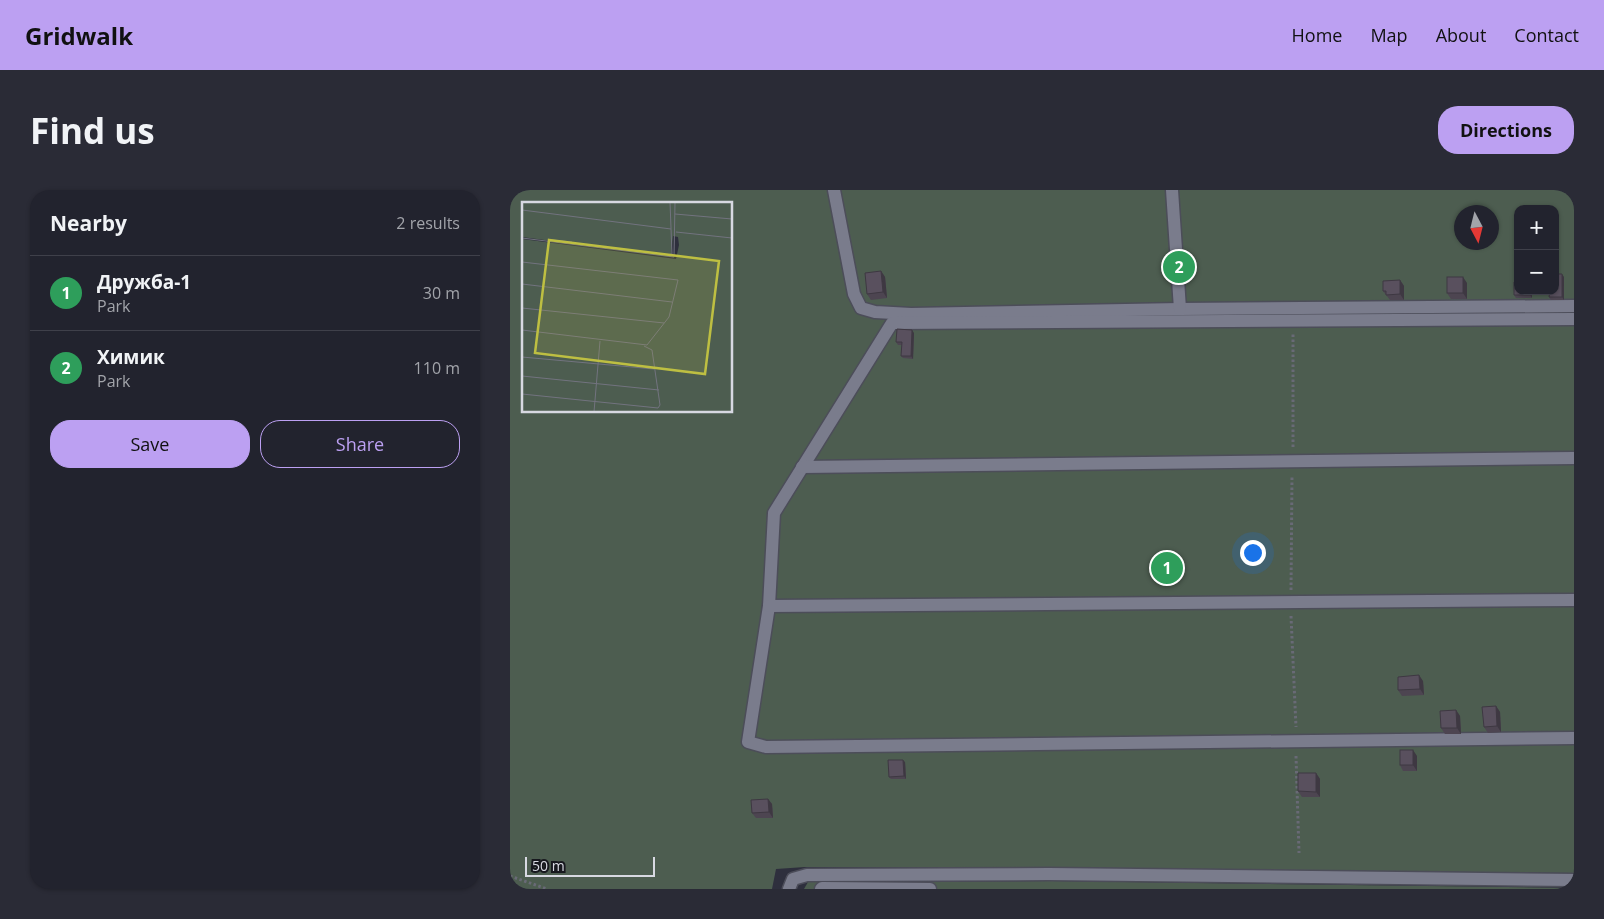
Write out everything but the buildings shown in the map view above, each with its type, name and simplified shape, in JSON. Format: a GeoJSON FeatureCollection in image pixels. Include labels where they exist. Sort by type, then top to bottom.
{"type":"FeatureCollection","features":[{"type":"Feature","properties":{"kind":"street"},"geometry":{"type":"LineString","coordinates":[[834,190],[854,294],[861,308],[875,312],[911,314],[1180,309],[1574,306]]}},
{"type":"Feature","properties":{"kind":"street"},"geometry":{"type":"LineString","coordinates":[[1172,190],[1180,309]]}},
{"type":"Feature","properties":{"kind":"street"},"geometry":{"type":"LineString","coordinates":[[1574,319],[892,323],[774,513],[769,606],[748,742],[766,747],[1574,738]]}},
{"type":"Feature","properties":{"kind":"street"},"geometry":{"type":"LineString","coordinates":[[802,467],[1574,458]]}},
{"type":"Feature","properties":{"kind":"street"},"geometry":{"type":"LineString","coordinates":[[769,606],[1574,600]]}},
{"type":"Feature","properties":{"kind":"street"},"geometry":{"type":"LineString","coordinates":[[789,889],[793,879],[807,875],[1050,874],[1574,880]]}},
{"type":"Feature","properties":{"kind":"street"},"geometry":{"type":"LineString","coordinates":[[821,889],[930,889]]}},
{"type":"Feature","properties":{"kind":"path"},"geometry":{"type":"LineString","coordinates":[[510,876],[547,889]]}},
{"type":"Feature","properties":{"kind":"green space"},"geometry":{"type":"Polygon","coordinates":[[[510,190],[1574,190],[1574,873],[1047,868],[805,867],[776,869],[772,889],[510,889],[510,190]]]}},
{"type":"Feature","properties":{"kind":"green space"},"geometry":{"type":"Polygon","coordinates":[[[1052,881],[1574,889],[804,889],[808,882],[1052,881]]]}},
{"type":"Feature","properties":{"kind":"place","name":"Химик"},"geometry":{"type":"Point","coordinates":[1179,267]}},
{"type":"Feature","properties":{"kind":"place","name":"Дружба-1"},"geometry":{"type":"Point","coordinates":[1167,568]}}]}
